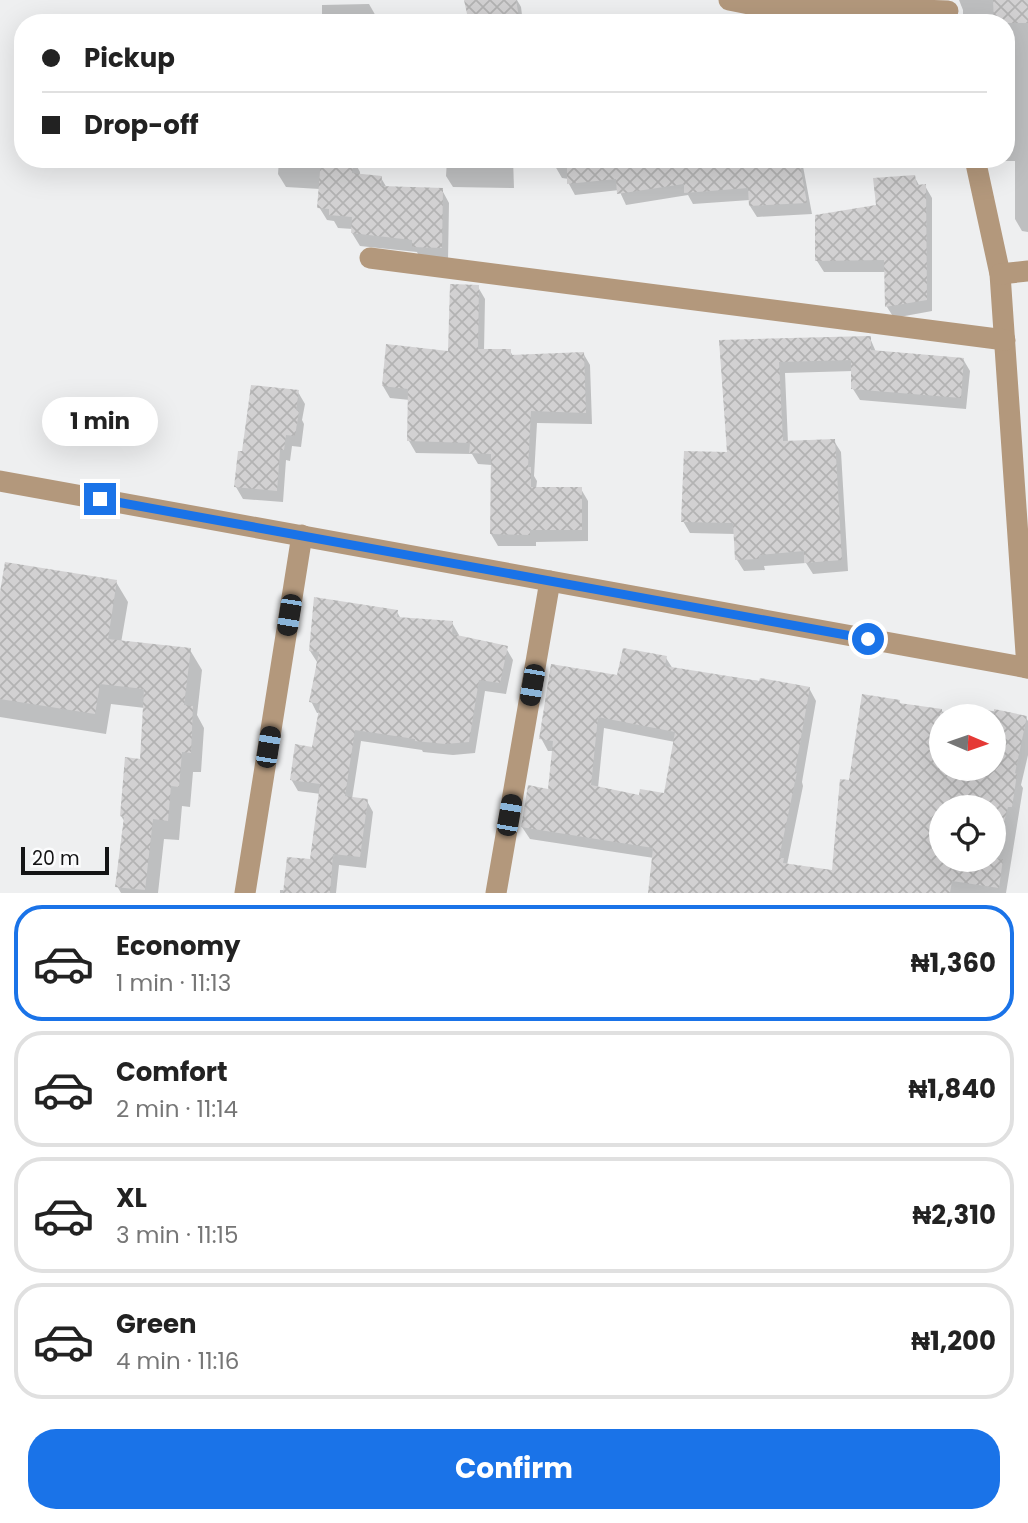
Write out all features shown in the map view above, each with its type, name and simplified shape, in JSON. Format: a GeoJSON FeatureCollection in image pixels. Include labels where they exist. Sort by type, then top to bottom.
{"type":"FeatureCollection","features":[{"type":"Feature","properties":{"kind":"street"},"geometry":{"type":"LineString","coordinates":[[729,0],[749,4],[948,11]]}},
{"type":"Feature","properties":{"kind":"street"},"geometry":{"type":"LineString","coordinates":[[0,481],[1028,668],[1000,274],[977,168]]}},
{"type":"Feature","properties":{"kind":"street"},"geometry":{"type":"LineString","coordinates":[[370,258],[1004,340]]}},
{"type":"Feature","properties":{"kind":"street"},"geometry":{"type":"LineString","coordinates":[[1000,274],[1028,271]]}},
{"type":"Feature","properties":{"kind":"street"},"geometry":{"type":"LineString","coordinates":[[245,893],[302,535]]}},
{"type":"Feature","properties":{"kind":"street"},"geometry":{"type":"LineString","coordinates":[[496,893],[550,581]]}},
{"type":"Feature","properties":{"kind":"building"},"geometry":{"type":"Polygon","coordinates":[[[464,0],[516,0],[518,14],[467,14],[464,0]]]}},
{"type":"Feature","properties":{"kind":"building"},"geometry":{"type":"Polygon","coordinates":[[[993,0],[1028,0],[1028,23],[1015,23],[1015,14],[994,14],[993,0]]]}},
{"type":"Feature","properties":{"kind":"building"},"geometry":{"type":"Polygon","coordinates":[[[320,168],[353,168],[352,173],[382,176],[381,186],[443,188],[442,248],[412,247],[412,240],[351,233],[352,217],[329,215],[329,209],[317,208],[320,168]]]}},
{"type":"Feature","properties":{"kind":"building"},"geometry":{"type":"Polygon","coordinates":[[[567,168],[801,168],[807,203],[749,206],[748,188],[684,193],[684,184],[617,194],[616,179],[567,184],[567,168]]]}},
{"type":"Feature","properties":{"kind":"building"},"geometry":{"type":"Polygon","coordinates":[[[915,175],[917,185],[926,184],[927,300],[885,307],[884,260],[815,261],[815,215],[876,205],[873,178],[915,175]]]}},
{"type":"Feature","properties":{"kind":"building"},"geometry":{"type":"Polygon","coordinates":[[[450,284],[479,285],[478,349],[511,349],[511,355],[584,352],[586,413],[531,411],[528,467],[531,467],[531,487],[582,487],[582,530],[530,530],[530,535],[490,534],[491,454],[469,453],[470,443],[407,441],[408,389],[382,386],[386,344],[448,351],[450,284]]]}},
{"type":"Feature","properties":{"kind":"building"},"geometry":{"type":"Polygon","coordinates":[[[871,336],[871,350],[964,358],[961,398],[851,389],[851,360],[779,362],[783,441],[835,439],[842,560],[804,563],[804,551],[759,555],[759,559],[735,560],[733,523],[681,522],[684,451],[727,452],[719,340],[871,336]]]}},
{"type":"Feature","properties":{"kind":"building"},"geometry":{"type":"Polygon","coordinates":[[[251,385],[299,390],[295,436],[286,435],[284,450],[280,450],[277,491],[234,487],[251,385]]]}},
{"type":"Feature","properties":{"kind":"building"},"geometry":{"type":"Polygon","coordinates":[[[5,562],[117,580],[108,639],[191,648],[184,705],[193,706],[191,753],[182,752],[179,787],[171,786],[168,821],[153,819],[145,890],[115,887],[124,817],[120,816],[125,757],[140,759],[144,689],[100,684],[95,714],[0,699],[0,592],[5,562]]]}},
{"type":"Feature","properties":{"kind":"building"},"geometry":{"type":"Polygon","coordinates":[[[314,597],[398,610],[397,617],[453,621],[452,634],[508,646],[500,683],[479,680],[469,742],[445,744],[415,741],[355,730],[345,796],[368,799],[360,857],[333,854],[330,893],[283,893],[287,857],[310,859],[320,784],[290,780],[295,744],[312,747],[320,704],[309,702],[319,652],[309,651],[314,597]]]}},
{"type":"Feature","properties":{"kind":"building"},"geometry":{"type":"Polygon","coordinates":[[[623,648],[667,656],[665,666],[810,687],[795,771],[797,772],[779,858],[784,858],[783,863],[832,870],[840,779],[849,780],[862,694],[929,707],[929,781],[1006,781],[1006,712],[1027,716],[1015,773],[1012,807],[1008,807],[1006,814],[1006,795],[929,795],[929,872],[1001,872],[999,888],[952,881],[950,893],[648,893],[653,848],[521,827],[528,785],[548,789],[553,741],[539,739],[551,664],[617,675],[623,648]],[[598,717],[591,785],[639,795],[640,789],[664,793],[675,732],[598,717]]]}},
{"type":"Feature","properties":{"kind":"route"},"geometry":{"type":"LineString","coordinates":[[100,499],[868,639]]}}]}
